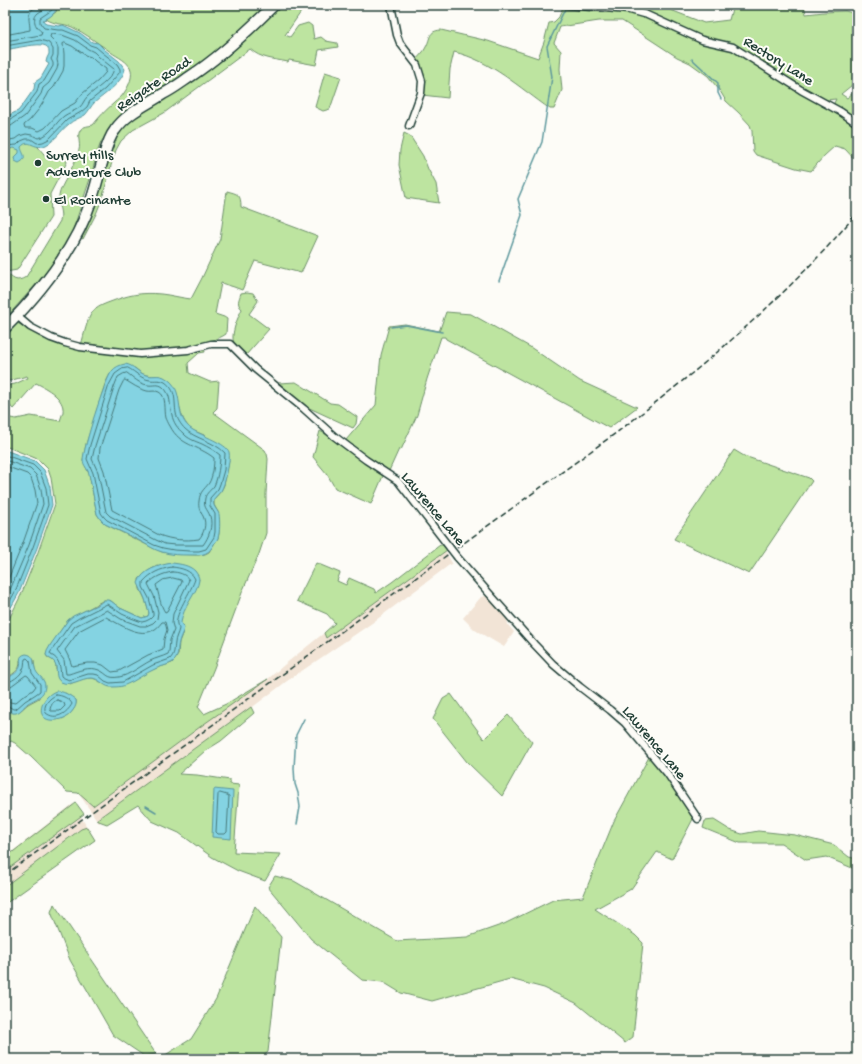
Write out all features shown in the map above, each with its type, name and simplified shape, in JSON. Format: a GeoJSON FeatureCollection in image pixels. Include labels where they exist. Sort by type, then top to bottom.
{"type":"FeatureCollection","features":[{"type":"Feature","properties":{"kind":"main road","name":"Reigate Road"},"geometry":{"type":"LineString","coordinates":[[5,328],[36,294],[72,246],[84,221],[106,147],[114,131],[125,118],[184,81],[220,54],[253,26],[274,5]]}},
{"type":"Feature","properties":{"kind":"street"},"geometry":{"type":"LineString","coordinates":[[392,5],[397,35],[400,43],[416,65],[422,81],[421,92],[409,126]]}},
{"type":"Feature","properties":{"kind":"street","name":"Rectory Lane"},"geometry":{"type":"LineString","coordinates":[[567,5],[629,10],[647,15],[702,40],[733,47],[857,123]]}},
{"type":"Feature","properties":{"kind":"street","name":"Lawrence Lane"},"geometry":{"type":"LineString","coordinates":[[17,316],[30,327],[51,338],[80,347],[140,354],[188,350],[212,344],[230,344],[255,369],[334,436],[398,482],[457,557],[534,644],[553,664],[624,723],[668,773],[698,819]]}},
{"type":"Feature","properties":{"kind":"shaded area"},"geometry":{"type":"Polygon","coordinates":[[[443,547],[452,563],[372,623],[287,681],[99,823],[79,794],[204,714],[226,704],[268,679],[376,593],[443,547]]]}},
{"type":"Feature","properties":{"kind":"shaded area"},"geometry":{"type":"Polygon","coordinates":[[[486,596],[507,618],[508,625],[514,632],[504,647],[475,630],[463,618],[481,597],[486,596]]]}},
{"type":"Feature","properties":{"kind":"shaded area"},"geometry":{"type":"Polygon","coordinates":[[[73,804],[95,840],[5,904],[5,857],[73,804]]]}},
{"type":"Feature","properties":{"kind":"green space"},"geometry":{"type":"Polygon","coordinates":[[[58,5],[269,5],[231,40],[207,58],[171,83],[140,99],[124,112],[101,142],[73,230],[67,244],[39,281],[5,319],[5,150],[25,140],[34,142],[48,159],[65,157],[67,162],[50,194],[51,217],[17,270],[6,272],[13,278],[20,280],[26,277],[60,221],[61,215],[59,194],[79,150],[79,136],[81,129],[93,125],[105,111],[122,96],[128,87],[131,77],[130,67],[123,60],[77,29],[46,19],[56,12],[58,5]]]}},
{"type":"Feature","properties":{"kind":"green space"},"geometry":{"type":"Polygon","coordinates":[[[281,5],[301,5],[303,9],[285,35],[290,37],[298,26],[308,23],[312,26],[314,39],[321,37],[326,41],[337,43],[338,47],[319,50],[316,65],[268,58],[259,55],[250,49],[164,113],[133,130],[121,141],[116,150],[102,199],[96,214],[83,239],[80,237],[112,147],[119,133],[132,118],[212,67],[264,23],[281,5]]]}},
{"type":"Feature","properties":{"kind":"green space"},"geometry":{"type":"Polygon","coordinates":[[[602,5],[658,5],[704,23],[729,20],[733,5],[804,5],[806,14],[845,11],[857,14],[857,81],[841,94],[847,98],[857,91],[857,119],[835,106],[834,103],[836,99],[826,100],[792,79],[790,80],[857,125],[857,162],[845,149],[835,146],[811,171],[796,168],[756,155],[753,151],[752,131],[750,125],[726,101],[708,76],[690,63],[677,57],[622,21],[599,21],[560,27],[554,43],[561,51],[560,69],[562,90],[554,109],[550,109],[516,84],[480,61],[454,52],[450,69],[448,98],[422,95],[416,60],[424,51],[430,36],[434,32],[441,30],[488,41],[538,58],[549,23],[554,22],[559,17],[563,7],[640,10],[627,7],[602,5]]]}},
{"type":"Feature","properties":{"kind":"green space"},"geometry":{"type":"Polygon","coordinates":[[[325,72],[341,77],[330,109],[323,111],[315,107],[325,72]]]}},
{"type":"Feature","properties":{"kind":"green space"},"geometry":{"type":"Polygon","coordinates":[[[404,133],[410,136],[423,156],[436,184],[439,203],[406,198],[399,165],[400,150],[404,133]]]}},
{"type":"Feature","properties":{"kind":"green space"},"geometry":{"type":"Polygon","coordinates":[[[227,191],[238,195],[241,207],[318,236],[301,273],[255,261],[242,290],[221,283],[215,314],[227,319],[226,334],[200,346],[204,347],[205,352],[199,353],[188,363],[189,373],[210,382],[219,381],[217,408],[213,412],[265,450],[268,459],[266,533],[198,707],[204,714],[226,704],[268,679],[93,806],[78,793],[67,792],[15,743],[11,741],[5,747],[5,708],[10,712],[20,711],[28,704],[39,698],[43,680],[35,671],[34,660],[20,660],[18,670],[5,680],[5,623],[9,619],[21,595],[55,504],[48,469],[35,458],[5,446],[5,417],[16,419],[31,416],[60,421],[63,407],[61,402],[54,394],[36,383],[13,409],[5,400],[5,386],[15,384],[28,378],[27,376],[5,382],[5,336],[17,323],[33,331],[80,349],[90,316],[96,309],[104,304],[135,295],[154,293],[191,299],[220,239],[227,191]],[[135,368],[111,372],[105,384],[86,444],[83,460],[89,474],[97,514],[105,524],[162,552],[174,554],[205,554],[209,552],[218,538],[218,512],[214,505],[214,499],[224,485],[229,461],[207,437],[192,430],[187,425],[182,417],[180,408],[160,376],[146,375],[135,368]],[[157,566],[148,571],[139,579],[140,589],[149,613],[148,616],[142,618],[120,608],[111,601],[104,600],[68,620],[59,633],[46,655],[48,658],[53,660],[56,664],[56,670],[70,684],[89,678],[93,678],[100,682],[154,669],[172,663],[178,655],[179,642],[183,632],[182,625],[180,623],[181,617],[199,579],[157,566]],[[65,693],[62,719],[72,711],[76,703],[76,700],[65,693]]]}},
{"type":"Feature","properties":{"kind":"green space"},"geometry":{"type":"Polygon","coordinates":[[[241,293],[253,293],[258,301],[249,314],[269,329],[246,355],[234,343],[233,335],[242,309],[238,301],[241,293]]]}},
{"type":"Feature","properties":{"kind":"green space"},"geometry":{"type":"Polygon","coordinates":[[[446,312],[471,314],[530,347],[580,381],[637,407],[609,428],[446,339],[445,337],[441,337],[417,415],[401,450],[399,449],[389,471],[367,457],[346,440],[376,405],[381,355],[389,326],[405,324],[439,331],[446,312]]]}},
{"type":"Feature","properties":{"kind":"green space"},"geometry":{"type":"Polygon","coordinates":[[[296,382],[330,403],[338,404],[357,417],[356,424],[353,428],[305,406],[279,383],[296,382]]]}},
{"type":"Feature","properties":{"kind":"green space"},"geometry":{"type":"Polygon","coordinates":[[[320,431],[383,476],[371,504],[335,488],[327,474],[313,457],[320,431]]]}},
{"type":"Feature","properties":{"kind":"green space"},"geometry":{"type":"Polygon","coordinates":[[[734,450],[744,456],[809,478],[812,481],[749,574],[674,539],[734,450]]]}},
{"type":"Feature","properties":{"kind":"green space"},"geometry":{"type":"Polygon","coordinates":[[[440,545],[443,545],[447,550],[326,638],[324,633],[335,623],[327,614],[297,601],[316,563],[340,573],[337,581],[346,585],[349,578],[374,589],[376,593],[440,545]]]}},
{"type":"Feature","properties":{"kind":"green space"},"geometry":{"type":"Polygon","coordinates":[[[451,694],[484,739],[508,715],[532,742],[502,796],[467,762],[433,719],[443,699],[451,694]]]}},
{"type":"Feature","properties":{"kind":"green space"},"geometry":{"type":"Polygon","coordinates":[[[251,707],[254,713],[221,741],[205,751],[179,774],[230,780],[230,784],[239,785],[234,852],[281,854],[265,881],[238,871],[212,857],[179,833],[152,821],[138,805],[107,824],[96,820],[251,707]]]}},
{"type":"Feature","properties":{"kind":"green space"},"geometry":{"type":"Polygon","coordinates":[[[649,757],[667,779],[693,819],[672,859],[657,852],[631,889],[595,909],[635,935],[643,943],[633,1037],[625,1043],[576,1003],[544,988],[510,979],[432,1001],[401,993],[383,982],[362,980],[311,939],[268,887],[275,876],[294,881],[397,941],[467,937],[504,924],[553,900],[583,897],[614,821],[649,757]]]}},
{"type":"Feature","properties":{"kind":"green space"},"geometry":{"type":"Polygon","coordinates":[[[76,803],[84,814],[5,871],[5,858],[76,803]]]}},
{"type":"Feature","properties":{"kind":"green space"},"geometry":{"type":"Polygon","coordinates":[[[714,820],[730,830],[742,834],[758,831],[795,835],[834,845],[849,857],[857,859],[857,870],[826,857],[806,860],[781,843],[740,843],[703,828],[705,821],[714,820]]]}},
{"type":"Feature","properties":{"kind":"green space"},"geometry":{"type":"Polygon","coordinates":[[[87,827],[95,840],[5,904],[5,886],[81,829],[87,827]]]}},
{"type":"Feature","properties":{"kind":"green space"},"geometry":{"type":"Polygon","coordinates":[[[54,904],[156,1054],[144,1056],[113,1035],[70,960],[51,912],[54,904]]]}},
{"type":"Feature","properties":{"kind":"green space"},"geometry":{"type":"Polygon","coordinates":[[[255,906],[281,937],[268,1052],[260,1059],[159,1059],[191,1039],[216,999],[255,906]]]}},
{"type":"Feature","properties":{"kind":"water"},"geometry":{"type":"Polygon","coordinates":[[[5,5],[58,5],[52,15],[43,20],[46,24],[59,26],[63,25],[80,33],[92,42],[98,43],[119,61],[125,69],[117,84],[94,103],[85,115],[71,123],[49,143],[42,146],[27,143],[24,144],[21,147],[24,159],[19,163],[15,161],[14,158],[19,153],[19,150],[14,148],[6,150],[5,148],[5,121],[7,116],[18,111],[34,89],[35,82],[41,78],[49,64],[46,62],[49,52],[47,47],[43,45],[32,45],[5,50],[5,5]]]}},
{"type":"Feature","properties":{"kind":"water"},"geometry":{"type":"Polygon","coordinates":[[[125,364],[148,376],[162,376],[171,382],[176,389],[180,411],[186,424],[193,430],[224,446],[229,452],[228,466],[224,483],[221,491],[215,497],[214,502],[214,506],[219,514],[219,536],[211,549],[206,553],[197,555],[179,555],[159,551],[105,524],[97,514],[88,470],[83,462],[84,453],[95,414],[109,377],[115,368],[125,364]]]}},
{"type":"Feature","properties":{"kind":"water"},"geometry":{"type":"Polygon","coordinates":[[[5,450],[35,461],[44,470],[50,487],[52,505],[19,593],[5,618],[5,450]]]}},
{"type":"Feature","properties":{"kind":"water"},"geometry":{"type":"Polygon","coordinates":[[[172,563],[190,567],[199,577],[196,590],[182,617],[181,623],[184,628],[179,640],[175,660],[120,687],[110,687],[94,678],[87,678],[72,683],[61,682],[57,676],[55,663],[46,655],[51,644],[68,620],[104,600],[111,601],[120,608],[142,618],[148,616],[149,613],[145,599],[138,583],[140,578],[147,571],[172,563]]]}},
{"type":"Feature","properties":{"kind":"water"},"geometry":{"type":"Polygon","coordinates":[[[26,654],[32,657],[37,673],[45,683],[45,689],[39,697],[28,703],[16,713],[13,713],[5,708],[5,680],[17,671],[20,667],[21,657],[26,654]]]}},
{"type":"Feature","properties":{"kind":"water"},"geometry":{"type":"Polygon","coordinates":[[[56,691],[71,696],[76,700],[76,704],[73,711],[64,718],[49,720],[44,718],[41,709],[46,698],[56,691]]]}},
{"type":"Feature","properties":{"kind":"water"},"geometry":{"type":"Polygon","coordinates":[[[214,789],[233,791],[231,839],[212,837],[214,789]]]}},
{"type":"Feature","properties":{"kind":"waterway"},"geometry":{"type":"LineString","coordinates":[[499,281],[522,215],[518,199],[542,142],[552,77],[547,46],[565,9]]}},
{"type":"Feature","properties":{"kind":"waterway"},"geometry":{"type":"LineString","coordinates":[[692,59],[718,83],[718,93],[721,99]]}},
{"type":"Feature","properties":{"kind":"waterway"},"geometry":{"type":"LineString","coordinates":[[391,327],[406,325],[442,332]]}},
{"type":"Feature","properties":{"kind":"waterway"},"geometry":{"type":"LineString","coordinates":[[297,824],[300,807],[295,784],[294,768],[296,735],[304,719]]}},
{"type":"Feature","properties":{"kind":"waterway"},"geometry":{"type":"LineString","coordinates":[[146,806],[156,812]]}},
{"type":"Feature","properties":{"kind":"railway"},"geometry":{"type":"LineString","coordinates":[[5,875],[616,433],[681,383],[743,330],[802,274],[857,213]]}},
{"type":"Feature","properties":{"kind":"place","name":"Surrey Hills Adventure Club"},"geometry":{"type":"Point","coordinates":[38,163]}},
{"type":"Feature","properties":{"kind":"place","name":"El Rocinante"},"geometry":{"type":"Point","coordinates":[46,199]}}]}
